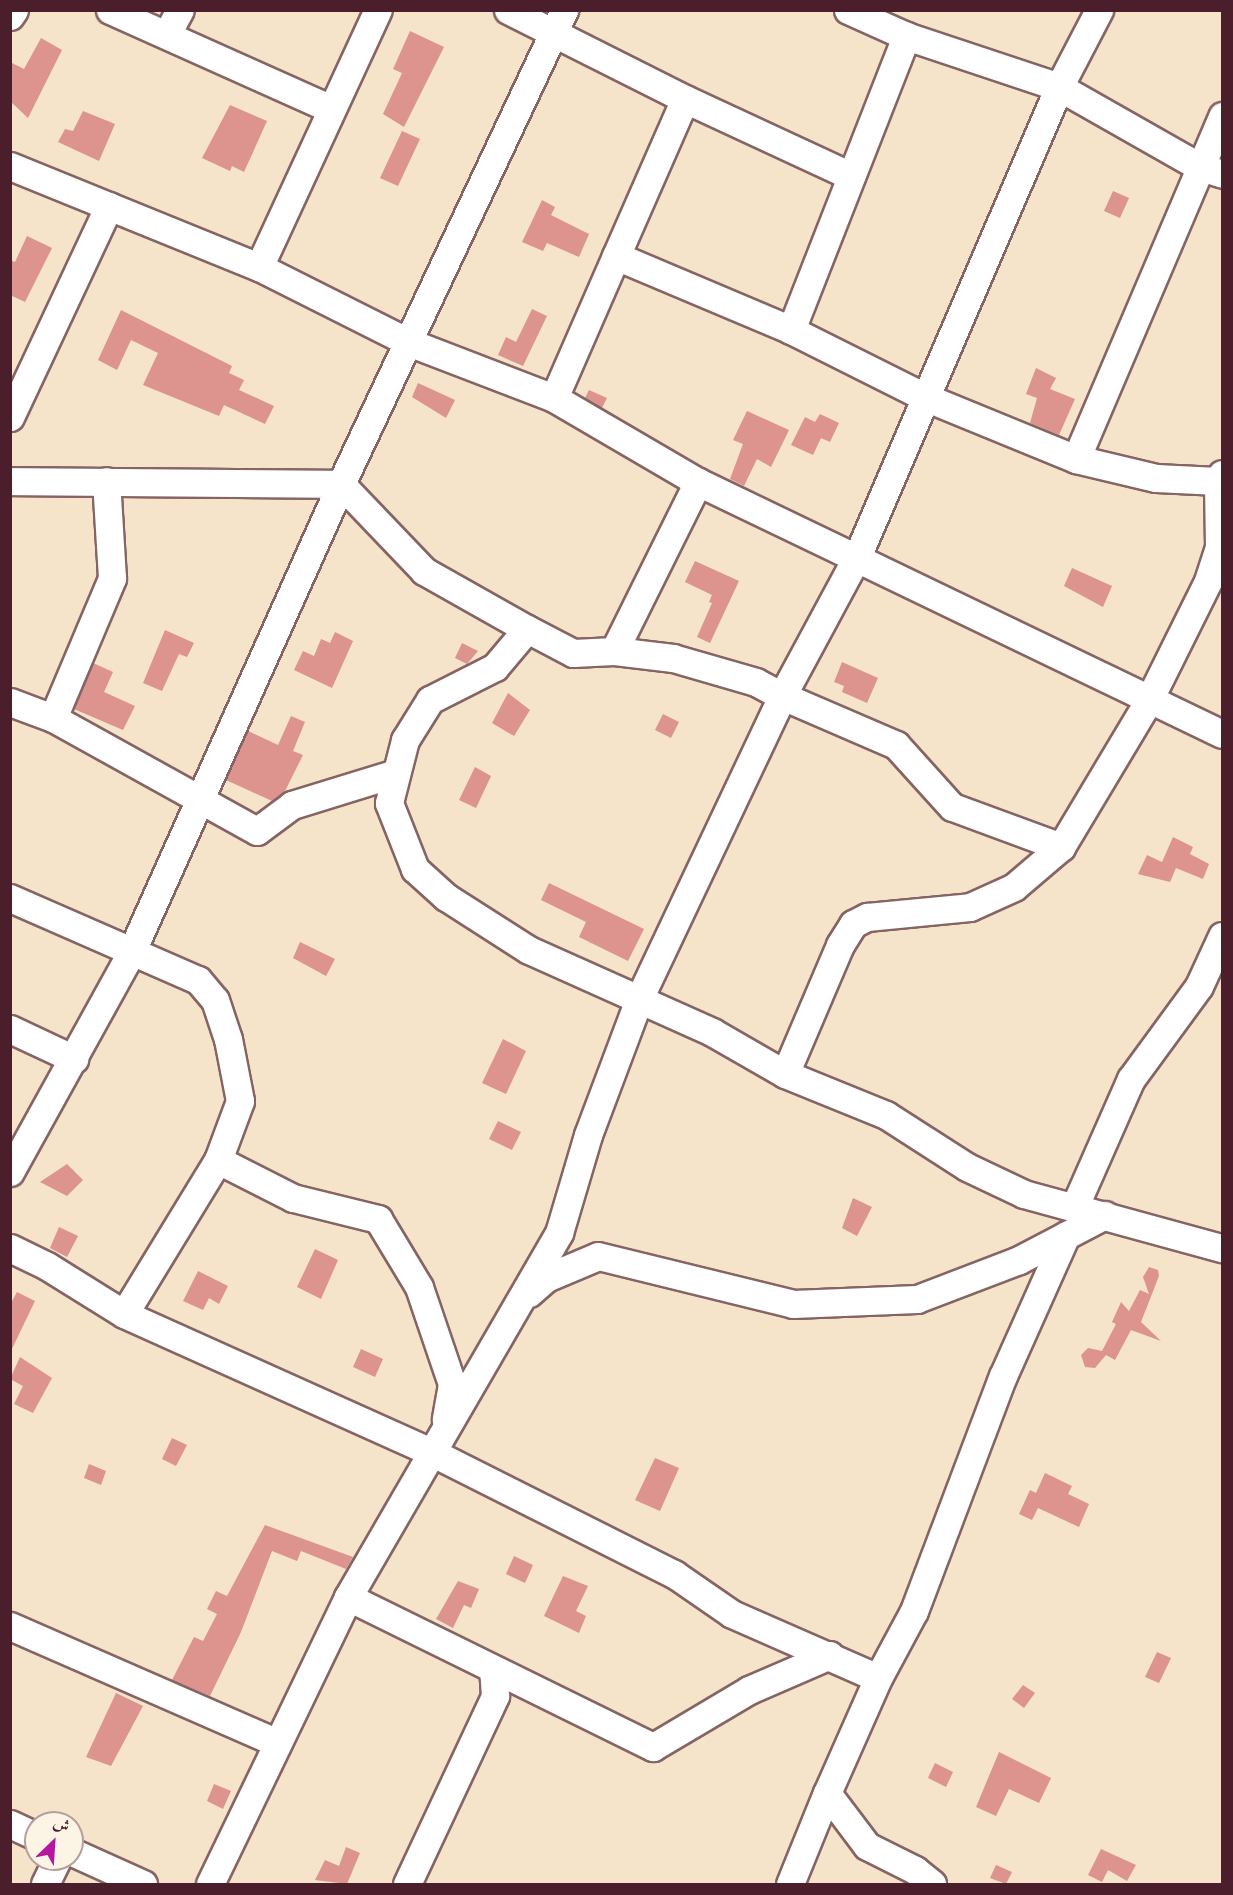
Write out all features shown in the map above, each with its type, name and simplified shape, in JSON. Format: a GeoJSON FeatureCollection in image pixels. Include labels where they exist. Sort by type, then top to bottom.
{"type":"FeatureCollection","features":[{"type":"Feature","properties":{"kind":"street"},"geometry":{"type":"LineString","coordinates":[[10,16],[14,10]]}},
{"type":"Feature","properties":{"kind":"street"},"geometry":{"type":"LineString","coordinates":[[110,10],[331,109]]}},
{"type":"Feature","properties":{"kind":"street"},"geometry":{"type":"LineString","coordinates":[[167,34],[180,10]]}},
{"type":"Feature","properties":{"kind":"street"},"geometry":{"type":"LineString","coordinates":[[260,267],[378,10]]}},
{"type":"Feature","properties":{"kind":"street"},"geometry":{"type":"LineString","coordinates":[[508,10],[560,21],[686,99],[851,176]]}},
{"type":"Feature","properties":{"kind":"street"},"geometry":{"type":"LineString","coordinates":[[848,10],[906,36],[1059,87],[1210,170]]}},
{"type":"Feature","properties":{"kind":"street"},"geometry":{"type":"LineString","coordinates":[[210,1884],[348,1597],[559,1233],[588,1135],[639,999],[782,696],[857,557],[1059,87],[1098,10]]}},
{"type":"Feature","properties":{"kind":"street"},"geometry":{"type":"LineString","coordinates":[[10,1172],[131,953],[340,484],[560,21]]}},
{"type":"Feature","properties":{"kind":"street"},"geometry":{"type":"LineString","coordinates":[[791,330],[906,36]]}},
{"type":"Feature","properties":{"kind":"street"},"geometry":{"type":"LineString","coordinates":[[554,398],[686,99]]}},
{"type":"Feature","properties":{"kind":"street"},"geometry":{"type":"LineString","coordinates":[[1076,459],[1210,170],[1222,116]]}},
{"type":"Feature","properties":{"kind":"street"},"geometry":{"type":"LineString","coordinates":[[10,165],[260,267],[408,342],[554,398],[698,482],[1222,734]]}},
{"type":"Feature","properties":{"kind":"street"},"geometry":{"type":"LineString","coordinates":[[10,417],[109,206]]}},
{"type":"Feature","properties":{"kind":"street"},"geometry":{"type":"LineString","coordinates":[[616,256],[791,330],[927,398],[1076,459],[1156,478],[1220,478],[1219,547],[1208,581],[1150,698],[1061,847],[1014,887],[970,907],[867,917],[853,924],[840,945],[785,1074]]}},
{"type":"Feature","properties":{"kind":"street"},"geometry":{"type":"LineString","coordinates":[[10,481],[340,484],[424,571],[573,653],[614,651],[673,658],[756,682],[782,696],[896,745],[952,807],[1061,847]]}},
{"type":"Feature","properties":{"kind":"street"},"geometry":{"type":"LineString","coordinates":[[53,718],[112,578],[106,481]]}},
{"type":"Feature","properties":{"kind":"street"},"geometry":{"type":"LineString","coordinates":[[614,651],[698,482]]}},
{"type":"Feature","properties":{"kind":"street"},"geometry":{"type":"LineString","coordinates":[[527,629],[495,667],[429,700],[405,740],[389,802],[415,869],[446,897],[529,950],[712,1032],[785,1074],[886,1114],[967,1167],[1024,1194],[1222,1248]]}},
{"type":"Feature","properties":{"kind":"street"},"geometry":{"type":"LineString","coordinates":[[10,702],[53,718],[198,801],[257,831],[292,805],[396,773]]}},
{"type":"Feature","properties":{"kind":"street"},"geometry":{"type":"LineString","coordinates":[[10,898],[131,953],[198,980],[215,1000],[228,1039],[240,1101],[218,1160],[124,1314]]}},
{"type":"Feature","properties":{"kind":"street"},"geometry":{"type":"LineString","coordinates":[[1074,1208],[1131,1079],[1199,986],[1222,936]]}},
{"type":"Feature","properties":{"kind":"street"},"geometry":{"type":"LineString","coordinates":[[10,1029],[74,1059]]}},
{"type":"Feature","properties":{"kind":"street"},"geometry":{"type":"LineString","coordinates":[[218,1160],[293,1198],[378,1219],[419,1287],[452,1384],[438,1445]]}},
{"type":"Feature","properties":{"kind":"street"},"geometry":{"type":"LineString","coordinates":[[518,1304],[546,1278],[598,1256],[793,1304],[917,1299],[1019,1260],[1104,1215]]}},
{"type":"Feature","properties":{"kind":"street"},"geometry":{"type":"LineString","coordinates":[[790,1884],[878,1678],[914,1611],[1003,1376],[1066,1235]]}},
{"type":"Feature","properties":{"kind":"street"},"geometry":{"type":"LineString","coordinates":[[10,1248],[47,1266],[124,1314],[438,1445],[674,1574],[732,1614],[878,1678]]}},
{"type":"Feature","properties":{"kind":"street"},"geometry":{"type":"LineString","coordinates":[[348,1597],[476,1657],[494,1670],[653,1747],[749,1690],[830,1655]]}},
{"type":"Feature","properties":{"kind":"street"},"geometry":{"type":"LineString","coordinates":[[10,1626],[278,1743]]}},
{"type":"Feature","properties":{"kind":"street"},"geometry":{"type":"LineString","coordinates":[[407,1884],[495,1696],[494,1670]]}},
{"type":"Feature","properties":{"kind":"street"},"geometry":{"type":"LineString","coordinates":[[827,1793],[867,1846],[915,1870],[932,1884]]}},
{"type":"Feature","properties":{"kind":"street"},"geometry":{"type":"LineString","coordinates":[[10,1824],[24,1830]]}},
{"type":"Feature","properties":{"kind":"street"},"geometry":{"type":"LineString","coordinates":[[84,1857],[143,1884]]}},
{"type":"Feature","properties":{"kind":"building"},"geometry":{"type":"Polygon","coordinates":[[[410,31],[444,47],[404,127],[383,114],[402,73],[393,69],[410,31]]]}},
{"type":"Feature","properties":{"kind":"building"},"geometry":{"type":"Polygon","coordinates":[[[41,38],[62,50],[28,118],[10,101],[10,62],[24,69],[41,38]]]}},
{"type":"Feature","properties":{"kind":"building"},"geometry":{"type":"Polygon","coordinates":[[[230,105],[267,121],[244,172],[232,166],[230,171],[202,158],[230,105]]]}},
{"type":"Feature","properties":{"kind":"building"},"geometry":{"type":"Polygon","coordinates":[[[83,111],[115,124],[99,161],[58,142],[65,129],[73,131],[83,111]]]}},
{"type":"Feature","properties":{"kind":"building"},"geometry":{"type":"Polygon","coordinates":[[[402,131],[420,139],[398,186],[380,178],[402,131]]]}},
{"type":"Feature","properties":{"kind":"building"},"geometry":{"type":"Polygon","coordinates":[[[1113,191],[1129,198],[1120,218],[1104,211],[1113,191]]]}},
{"type":"Feature","properties":{"kind":"building"},"geometry":{"type":"Polygon","coordinates":[[[542,200],[555,207],[551,215],[589,234],[579,257],[547,243],[543,251],[522,242],[542,200]]]}},
{"type":"Feature","properties":{"kind":"building"},"geometry":{"type":"Polygon","coordinates":[[[27,236],[52,248],[25,302],[10,295],[10,260],[15,262],[27,236]]]}},
{"type":"Feature","properties":{"kind":"building"},"geometry":{"type":"Polygon","coordinates":[[[532,309],[547,316],[523,366],[498,355],[506,337],[516,342],[532,309]]]}},
{"type":"Feature","properties":{"kind":"building"},"geometry":{"type":"Polygon","coordinates":[[[121,310],[232,366],[229,373],[244,380],[239,390],[274,406],[265,424],[224,405],[219,416],[143,385],[158,353],[131,340],[117,370],[98,360],[121,310]]]}},
{"type":"Feature","properties":{"kind":"building"},"geometry":{"type":"Polygon","coordinates":[[[1036,368],[1056,378],[1050,389],[1075,399],[1059,435],[1030,423],[1037,398],[1026,394],[1036,368]]]}},
{"type":"Feature","properties":{"kind":"building"},"geometry":{"type":"Polygon","coordinates":[[[418,383],[455,400],[446,418],[412,397],[418,383]]]}},
{"type":"Feature","properties":{"kind":"building"},"geometry":{"type":"Polygon","coordinates":[[[589,390],[607,398],[602,408],[585,398],[589,390]]]}},
{"type":"Feature","properties":{"kind":"building"},"geometry":{"type":"Polygon","coordinates":[[[747,411],[789,430],[771,467],[757,459],[744,486],[730,479],[743,444],[733,440],[747,411]]]}},
{"type":"Feature","properties":{"kind":"building"},"geometry":{"type":"Polygon","coordinates":[[[820,414],[839,423],[830,442],[821,438],[813,455],[791,445],[805,417],[815,422],[820,414]]]}},
{"type":"Feature","properties":{"kind":"building"},"geometry":{"type":"Polygon","coordinates":[[[695,561],[739,581],[710,643],[697,637],[712,603],[709,602],[712,595],[685,582],[695,561]]]}},
{"type":"Feature","properties":{"kind":"building"},"geometry":{"type":"Polygon","coordinates":[[[1072,568],[1112,586],[1103,607],[1064,586],[1072,568]]]}},
{"type":"Feature","properties":{"kind":"building"},"geometry":{"type":"Polygon","coordinates":[[[165,630],[194,643],[187,657],[179,654],[162,691],[143,683],[165,630]]]}},
{"type":"Feature","properties":{"kind":"building"},"geometry":{"type":"Polygon","coordinates":[[[335,632],[353,641],[332,688],[294,670],[303,651],[314,656],[321,639],[330,643],[335,632]]]}},
{"type":"Feature","properties":{"kind":"building"},"geometry":{"type":"Polygon","coordinates":[[[462,643],[478,651],[467,664],[455,658],[462,643]]]}},
{"type":"Feature","properties":{"kind":"building"},"geometry":{"type":"Polygon","coordinates":[[[842,662],[878,678],[867,703],[842,692],[844,686],[834,682],[842,662]]]}},
{"type":"Feature","properties":{"kind":"building"},"geometry":{"type":"Polygon","coordinates":[[[93,663],[113,672],[104,692],[135,706],[123,730],[74,709],[93,663]]]}},
{"type":"Feature","properties":{"kind":"building"},"geometry":{"type":"Polygon","coordinates":[[[508,693],[530,710],[514,736],[492,723],[508,693]]]}},
{"type":"Feature","properties":{"kind":"building"},"geometry":{"type":"Polygon","coordinates":[[[663,714],[679,722],[671,738],[655,730],[663,714]]]}},
{"type":"Feature","properties":{"kind":"building"},"geometry":{"type":"Polygon","coordinates":[[[291,716],[305,722],[293,751],[303,755],[285,791],[272,801],[226,780],[248,731],[278,745],[291,716]]]}},
{"type":"Feature","properties":{"kind":"building"},"geometry":{"type":"Polygon","coordinates":[[[475,767],[491,776],[476,808],[459,800],[475,767]]]}},
{"type":"Feature","properties":{"kind":"building"},"geometry":{"type":"Polygon","coordinates":[[[1173,837],[1193,847],[1190,854],[1209,864],[1203,879],[1176,868],[1170,882],[1138,874],[1147,855],[1162,862],[1173,837]]]}},
{"type":"Feature","properties":{"kind":"building"},"geometry":{"type":"Polygon","coordinates":[[[549,883],[644,929],[628,961],[579,937],[586,922],[541,900],[549,883]]]}},
{"type":"Feature","properties":{"kind":"building"},"geometry":{"type":"Polygon","coordinates":[[[300,942],[335,959],[326,976],[293,958],[300,942]]]}},
{"type":"Feature","properties":{"kind":"building"},"geometry":{"type":"Polygon","coordinates":[[[503,1039],[526,1051],[506,1094],[482,1083],[503,1039]]]}},
{"type":"Feature","properties":{"kind":"building"},"geometry":{"type":"Polygon","coordinates":[[[498,1121],[521,1132],[512,1150],[489,1139],[498,1121]]]}},
{"type":"Feature","properties":{"kind":"building"},"geometry":{"type":"Polygon","coordinates":[[[67,1164],[83,1180],[67,1196],[40,1182],[67,1164]]]}},
{"type":"Feature","properties":{"kind":"building"},"geometry":{"type":"Polygon","coordinates":[[[853,1198],[872,1207],[857,1236],[842,1228],[853,1198]]]}},
{"type":"Feature","properties":{"kind":"building"},"geometry":{"type":"Polygon","coordinates":[[[59,1227],[78,1236],[67,1257],[50,1248],[59,1227]]]}},
{"type":"Feature","properties":{"kind":"building"},"geometry":{"type":"Polygon","coordinates":[[[315,1249],[338,1260],[321,1299],[297,1287],[315,1249]]]}},
{"type":"Feature","properties":{"kind":"building"},"geometry":{"type":"Polygon","coordinates":[[[1149,1267],[1158,1270],[1159,1276],[1141,1322],[1161,1341],[1131,1330],[1115,1360],[1106,1355],[1095,1368],[1085,1367],[1081,1355],[1088,1348],[1102,1351],[1116,1324],[1112,1322],[1121,1302],[1129,1311],[1140,1290],[1149,1294],[1143,1277],[1149,1267]]]}},
{"type":"Feature","properties":{"kind":"building"},"geometry":{"type":"Polygon","coordinates":[[[198,1271],[228,1286],[219,1304],[209,1298],[203,1310],[183,1301],[198,1271]]]}},
{"type":"Feature","properties":{"kind":"building"},"geometry":{"type":"Polygon","coordinates":[[[17,1292],[35,1301],[10,1353],[10,1305],[17,1292]]]}},
{"type":"Feature","properties":{"kind":"building"},"geometry":{"type":"Polygon","coordinates":[[[361,1349],[383,1359],[375,1377],[353,1367],[361,1349]]]}},
{"type":"Feature","properties":{"kind":"building"},"geometry":{"type":"Polygon","coordinates":[[[20,1357],[52,1378],[33,1413],[14,1404],[23,1386],[10,1379],[20,1357]]]}},
{"type":"Feature","properties":{"kind":"building"},"geometry":{"type":"Polygon","coordinates":[[[172,1438],[187,1445],[176,1466],[162,1459],[172,1438]]]}},
{"type":"Feature","properties":{"kind":"building"},"geometry":{"type":"Polygon","coordinates":[[[655,1458],[679,1468],[660,1511],[635,1500],[655,1458]]]}},
{"type":"Feature","properties":{"kind":"building"},"geometry":{"type":"Polygon","coordinates":[[[89,1464],[106,1471],[101,1485],[84,1478],[89,1464]]]}},
{"type":"Feature","properties":{"kind":"building"},"geometry":{"type":"Polygon","coordinates":[[[1045,1473],[1072,1486],[1068,1494],[1089,1504],[1079,1527],[1038,1508],[1032,1520],[1019,1514],[1030,1490],[1036,1493],[1045,1473]]]}},
{"type":"Feature","properties":{"kind":"building"},"geometry":{"type":"Polygon","coordinates":[[[265,1525],[353,1557],[346,1569],[301,1551],[297,1561],[272,1551],[241,1632],[210,1696],[172,1680],[194,1637],[203,1641],[217,1614],[207,1609],[216,1591],[227,1596],[265,1525]]]}},
{"type":"Feature","properties":{"kind":"building"},"geometry":{"type":"Polygon","coordinates":[[[514,1556],[533,1565],[525,1583],[506,1574],[514,1556]]]}},
{"type":"Feature","properties":{"kind":"building"},"geometry":{"type":"Polygon","coordinates":[[[563,1576],[588,1586],[576,1611],[586,1616],[579,1633],[544,1616],[563,1576]]]}},
{"type":"Feature","properties":{"kind":"building"},"geometry":{"type":"Polygon","coordinates":[[[458,1581],[479,1589],[471,1608],[464,1605],[453,1628],[436,1619],[458,1581]]]}},
{"type":"Feature","properties":{"kind":"building"},"geometry":{"type":"Polygon","coordinates":[[[1157,1652],[1171,1658],[1159,1683],[1145,1677],[1157,1652]]]}},
{"type":"Feature","properties":{"kind":"building"},"geometry":{"type":"Polygon","coordinates":[[[1023,1685],[1035,1693],[1024,1708],[1012,1699],[1023,1685]]]}},
{"type":"Feature","properties":{"kind":"building"},"geometry":{"type":"Polygon","coordinates":[[[116,1693],[143,1706],[111,1766],[86,1757],[116,1693]]]}},
{"type":"Feature","properties":{"kind":"building"},"geometry":{"type":"Polygon","coordinates":[[[999,1752],[1051,1778],[1039,1803],[1009,1789],[996,1816],[976,1807],[999,1752]]]}},
{"type":"Feature","properties":{"kind":"building"},"geometry":{"type":"Polygon","coordinates":[[[935,1763],[953,1772],[946,1787],[928,1778],[935,1763]]]}},
{"type":"Feature","properties":{"kind":"building"},"geometry":{"type":"Polygon","coordinates":[[[214,1784],[231,1791],[223,1809],[207,1801],[214,1784]]]}},
{"type":"Feature","properties":{"kind":"building"},"geometry":{"type":"Polygon","coordinates":[[[346,1847],[360,1853],[347,1884],[315,1880],[325,1860],[339,1866],[346,1847]]]}},
{"type":"Feature","properties":{"kind":"building"},"geometry":{"type":"Polygon","coordinates":[[[1101,1849],[1136,1865],[1127,1881],[1108,1870],[1102,1882],[1088,1875],[1101,1849]]]}},
{"type":"Feature","properties":{"kind":"building"},"geometry":{"type":"Polygon","coordinates":[[[996,1865],[1012,1872],[1006,1884],[990,1878],[996,1865]]]}}]}
